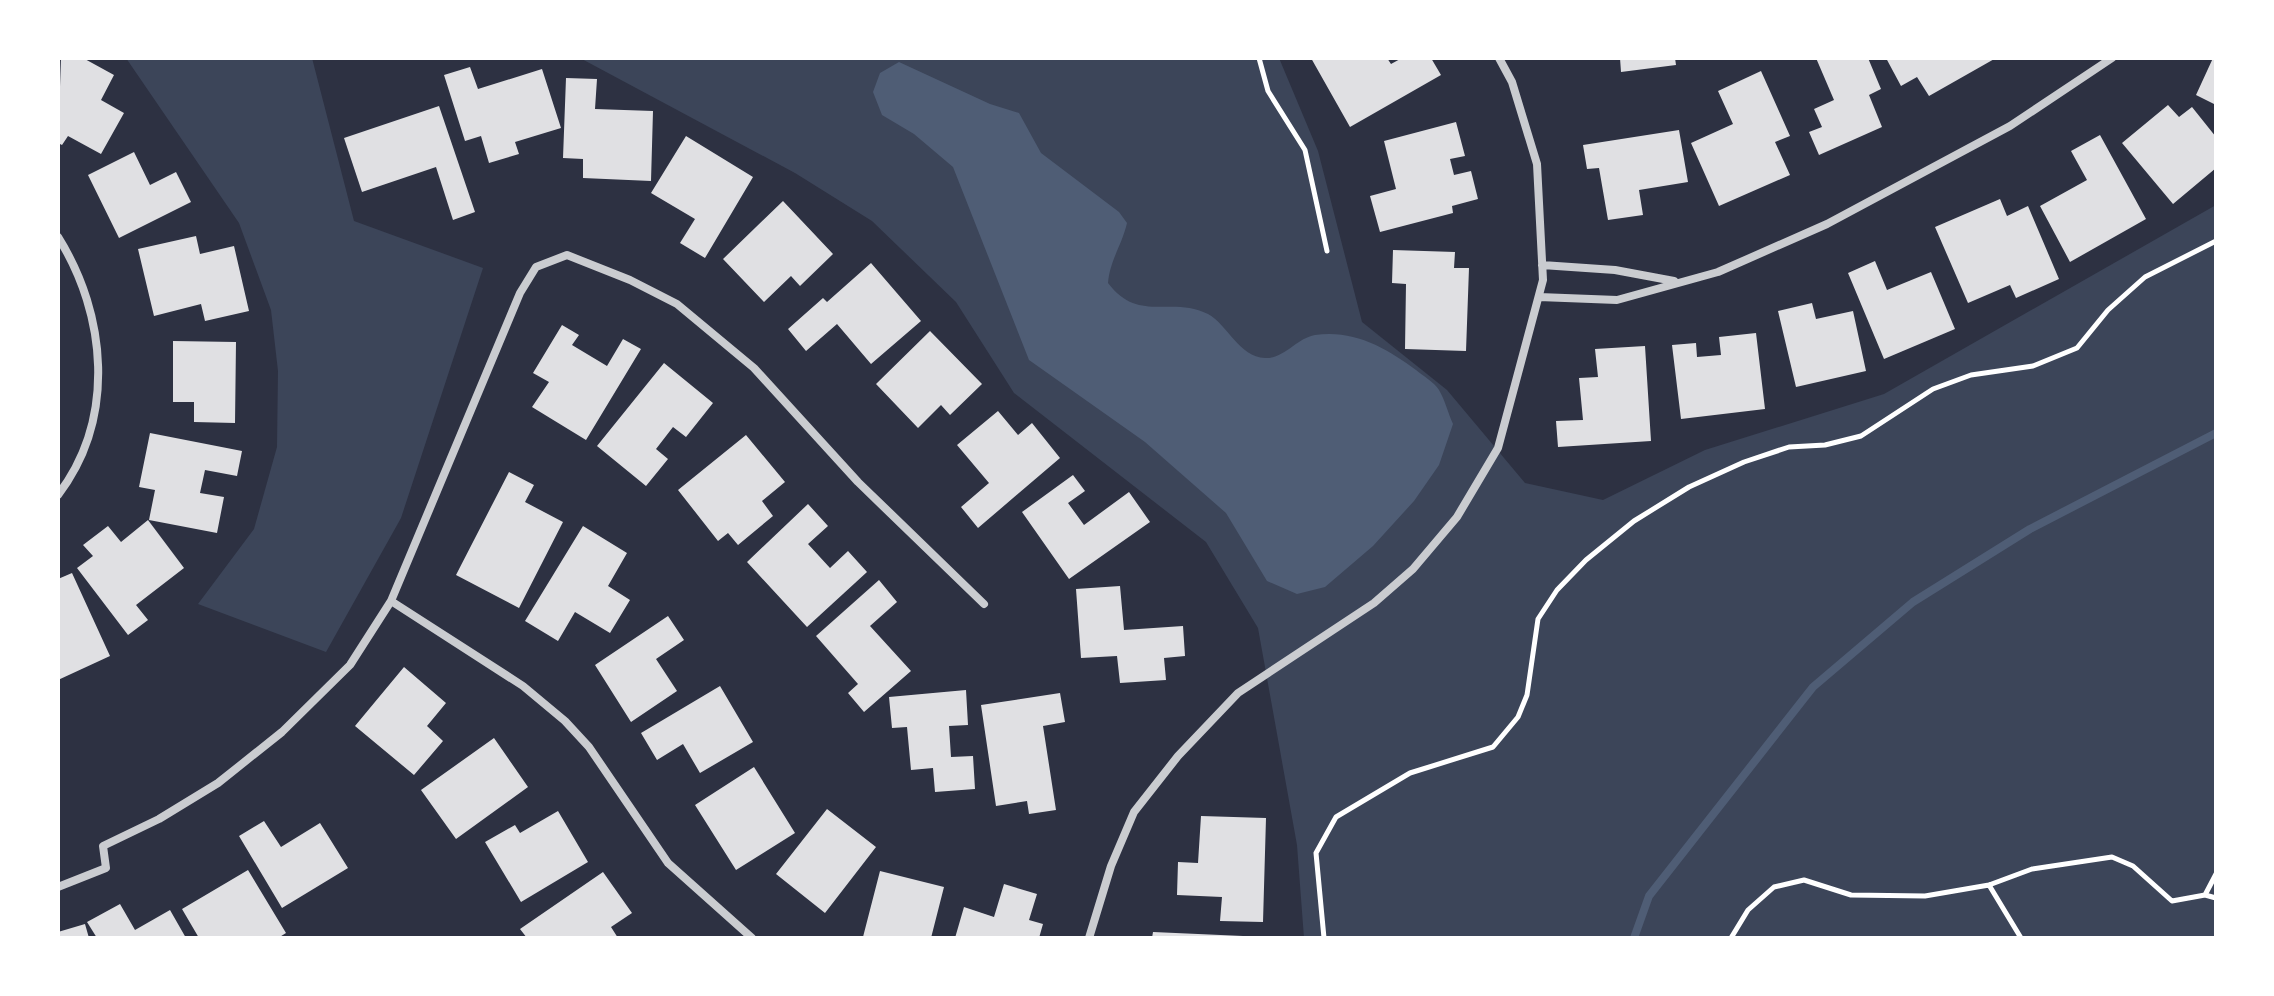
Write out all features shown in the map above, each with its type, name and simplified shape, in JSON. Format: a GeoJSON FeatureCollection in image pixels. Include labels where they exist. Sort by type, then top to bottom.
{"type":"FeatureCollection","features":[{"type":"Feature","properties":{"kind":"street"},"geometry":{"type":"LineString","coordinates":[[1089,938],[1111,866],[1134,812],[1178,756],[1238,693],[1374,603],[1413,569],[1457,517],[1498,448],[1539,297],[1542,265],[1537,164],[1512,82],[1499,58]]}},
{"type":"Feature","properties":{"kind":"street"},"geometry":{"type":"LineString","coordinates":[[1539,297],[1617,300],[1675,281],[1718,272],[1827,224],[2010,126],[2112,58]]}},
{"type":"Feature","properties":{"kind":"street"},"geometry":{"type":"LineString","coordinates":[[58,237],[86,292],[101,375],[91,432],[72,476],[58,495]]}},
{"type":"Feature","properties":{"kind":"street"},"geometry":{"type":"LineString","coordinates":[[58,887],[106,868],[103,846],[159,819],[218,783],[282,732],[350,665],[391,601],[520,293],[536,267],[567,255],[630,280],[688,312],[754,368],[858,482],[984,604]]}},
{"type":"Feature","properties":{"kind":"street"},"geometry":{"type":"LineString","coordinates":[[1542,265],[1615,270],[1675,281]]}},
{"type":"Feature","properties":{"kind":"street"},"geometry":{"type":"LineString","coordinates":[[391,601],[523,686],[565,721],[589,747],[668,863],[752,938]]}},
{"type":"Feature","properties":{"kind":"path"},"geometry":{"type":"LineString","coordinates":[[1259,58],[1268,91],[1305,150],[1327,251]]}},
{"type":"Feature","properties":{"kind":"path"},"geometry":{"type":"LineString","coordinates":[[1324,938],[1316,853],[1336,817],[1410,773],[1493,747],[1518,717],[1527,695],[1538,619],[1557,590],[1586,560],[1634,521],[1689,487],[1744,462],[1789,447],[1825,445],[1861,436],[1933,389],[1971,375],[2033,366],[2077,348],[2108,310],[2145,277],[2216,241]]}},
{"type":"Feature","properties":{"kind":"path"},"geometry":{"type":"LineString","coordinates":[[1731,938],[1748,910],[1774,887],[1804,880],[1851,895],[1895,898],[1989,885],[2032,869],[2112,857],[2133,866],[2172,901],[2205,895],[2216,898]]}},
{"type":"Feature","properties":{"kind":"path"},"geometry":{"type":"LineString","coordinates":[[2205,895],[2216,874]]}},
{"type":"Feature","properties":{"kind":"path"},"geometry":{"type":"LineString","coordinates":[[1989,885],[2021,938]]}},
{"type":"Feature","properties":{"kind":"shaded area"},"geometry":{"type":"Polygon","coordinates":[[[126,58],[312,58],[354,221],[483,268],[401,518],[326,652],[198,604],[254,529],[277,447],[278,371],[271,310],[239,223],[126,58]]]}},
{"type":"Feature","properties":{"kind":"shaded area"},"geometry":{"type":"Polygon","coordinates":[[[580,58],[1279,58],[1318,151],[1362,322],[1447,390],[1525,483],[1603,500],[1705,450],[1884,394],[2216,205],[2216,938],[1304,938],[1297,845],[1258,628],[1206,542],[1014,393],[956,302],[872,221],[795,173],[580,58]]]}},
{"type":"Feature","properties":{"kind":"shaded area"},"geometry":{"type":"Polygon","coordinates":[[[899,62],[990,104],[1019,113],[1041,153],[1119,212],[1127,223],[1108,283],[1120,295],[1144,306],[1181,307],[1208,314],[1241,347],[1265,358],[1278,355],[1315,335],[1356,338],[1393,354],[1434,384],[1453,424],[1439,465],[1414,501],[1373,546],[1325,587],[1297,594],[1267,581],[1226,513],[1145,442],[1029,360],[953,167],[914,134],[882,115],[873,92],[880,73],[899,62]]]}},
{"type":"Feature","properties":{"kind":"building"},"geometry":{"type":"Polygon","coordinates":[[[61,58],[83,58],[114,75],[101,100],[124,113],[101,154],[68,136],[62,145],[58,143],[61,58]]]}},
{"type":"Feature","properties":{"kind":"building"},"geometry":{"type":"Polygon","coordinates":[[[1311,58],[1387,58],[1391,64],[1402,58],[1431,58],[1441,75],[1350,127],[1311,58]]]}},
{"type":"Feature","properties":{"kind":"building"},"geometry":{"type":"Polygon","coordinates":[[[1620,58],[1675,58],[1676,65],[1621,72],[1620,58]]]}},
{"type":"Feature","properties":{"kind":"building"},"geometry":{"type":"Polygon","coordinates":[[[1816,58],[1868,58],[1881,89],[1869,95],[1882,127],[1819,155],[1809,132],[1822,127],[1814,109],[1834,100],[1816,58]]]}},
{"type":"Feature","properties":{"kind":"building"},"geometry":{"type":"Polygon","coordinates":[[[1886,58],[1996,58],[1929,96],[1917,77],[1901,86],[1886,58]]]}},
{"type":"Feature","properties":{"kind":"building"},"geometry":{"type":"Polygon","coordinates":[[[2213,58],[2216,58],[2216,105],[2196,95],[2213,58]]]}},
{"type":"Feature","properties":{"kind":"building"},"geometry":{"type":"Polygon","coordinates":[[[470,67],[478,89],[542,69],[561,128],[515,142],[519,154],[489,163],[481,136],[465,141],[444,75],[470,67]]]}},
{"type":"Feature","properties":{"kind":"building"},"geometry":{"type":"Polygon","coordinates":[[[1761,71],[1790,136],[1775,142],[1790,175],[1719,206],[1691,143],[1733,124],[1718,91],[1761,71]]]}},
{"type":"Feature","properties":{"kind":"building"},"geometry":{"type":"Polygon","coordinates":[[[566,78],[597,79],[595,109],[653,111],[651,181],[583,178],[583,159],[563,158],[566,78]]]}},
{"type":"Feature","properties":{"kind":"building"},"geometry":{"type":"Polygon","coordinates":[[[2168,105],[2179,117],[2192,107],[2216,137],[2216,168],[2173,204],[2122,143],[2168,105]]]}},
{"type":"Feature","properties":{"kind":"building"},"geometry":{"type":"Polygon","coordinates":[[[439,106],[475,212],[453,220],[436,167],[362,192],[344,138],[439,106]]]}},
{"type":"Feature","properties":{"kind":"building"},"geometry":{"type":"Polygon","coordinates":[[[1456,122],[1465,156],[1450,159],[1454,175],[1471,171],[1478,199],[1452,206],[1453,213],[1380,232],[1370,196],[1396,189],[1384,141],[1456,122]]]}},
{"type":"Feature","properties":{"kind":"building"},"geometry":{"type":"Polygon","coordinates":[[[1679,130],[1688,182],[1639,190],[1643,215],[1608,220],[1599,168],[1587,169],[1583,145],[1679,130]]]}},
{"type":"Feature","properties":{"kind":"building"},"geometry":{"type":"Polygon","coordinates":[[[2100,135],[2146,219],[2070,262],[2040,206],[2087,180],[2071,151],[2100,135]]]}},
{"type":"Feature","properties":{"kind":"building"},"geometry":{"type":"Polygon","coordinates":[[[686,136],[753,177],[705,258],[680,243],[695,219],[651,193],[686,136]]]}},
{"type":"Feature","properties":{"kind":"building"},"geometry":{"type":"Polygon","coordinates":[[[134,152],[150,185],[176,172],[191,202],[119,238],[88,175],[134,152]]]}},
{"type":"Feature","properties":{"kind":"building"},"geometry":{"type":"Polygon","coordinates":[[[2000,199],[2007,216],[2028,206],[2059,279],[2016,298],[2010,285],[1968,303],[1935,227],[2000,199]]]}},
{"type":"Feature","properties":{"kind":"building"},"geometry":{"type":"Polygon","coordinates":[[[783,201],[833,254],[800,286],[791,276],[764,302],[723,259],[783,201]]]}},
{"type":"Feature","properties":{"kind":"building"},"geometry":{"type":"Polygon","coordinates":[[[196,236],[200,254],[234,246],[249,311],[205,321],[201,304],[154,316],[138,249],[196,236]]]}},
{"type":"Feature","properties":{"kind":"building"},"geometry":{"type":"Polygon","coordinates":[[[1393,250],[1455,252],[1454,268],[1469,268],[1466,351],[1405,349],[1406,284],[1392,283],[1393,250]]]}},
{"type":"Feature","properties":{"kind":"building"},"geometry":{"type":"Polygon","coordinates":[[[1875,261],[1887,290],[1931,272],[1955,329],[1884,359],[1848,273],[1875,261]]]}},
{"type":"Feature","properties":{"kind":"building"},"geometry":{"type":"Polygon","coordinates":[[[871,263],[921,321],[871,364],[837,324],[806,351],[788,329],[823,298],[827,302],[871,263]]]}},
{"type":"Feature","properties":{"kind":"building"},"geometry":{"type":"Polygon","coordinates":[[[1812,303],[1816,319],[1853,311],[1866,371],[1796,387],[1778,311],[1812,303]]]}},
{"type":"Feature","properties":{"kind":"building"},"geometry":{"type":"Polygon","coordinates":[[[562,325],[579,335],[572,345],[607,366],[623,339],[641,349],[586,440],[532,407],[549,382],[533,373],[562,325]]]}},
{"type":"Feature","properties":{"kind":"building"},"geometry":{"type":"Polygon","coordinates":[[[930,331],[982,384],[950,415],[941,405],[918,428],[876,384],[930,331]]]}},
{"type":"Feature","properties":{"kind":"building"},"geometry":{"type":"Polygon","coordinates":[[[1756,333],[1765,409],[1681,419],[1672,345],[1696,343],[1697,357],[1721,355],[1719,337],[1756,333]]]}},
{"type":"Feature","properties":{"kind":"building"},"geometry":{"type":"Polygon","coordinates":[[[173,341],[236,342],[235,423],[194,422],[194,402],[173,402],[173,341]]]}},
{"type":"Feature","properties":{"kind":"building"},"geometry":{"type":"Polygon","coordinates":[[[1645,346],[1651,441],[1558,447],[1556,421],[1583,420],[1579,378],[1598,377],[1595,349],[1645,346]]]}},
{"type":"Feature","properties":{"kind":"building"},"geometry":{"type":"Polygon","coordinates":[[[664,363],[713,403],[686,437],[673,427],[656,449],[668,459],[646,486],[597,446],[664,363]]]}},
{"type":"Feature","properties":{"kind":"building"},"geometry":{"type":"Polygon","coordinates":[[[998,411],[1018,435],[1032,423],[1060,458],[978,528],[961,507],[989,483],[957,445],[998,411]]]}},
{"type":"Feature","properties":{"kind":"building"},"geometry":{"type":"Polygon","coordinates":[[[150,433],[242,451],[237,476],[205,470],[200,493],[224,497],[217,533],[149,520],[155,490],[139,487],[150,433]]]}},
{"type":"Feature","properties":{"kind":"building"},"geometry":{"type":"Polygon","coordinates":[[[746,435],[785,482],[762,501],[773,516],[738,545],[728,533],[718,541],[678,490],[746,435]]]}},
{"type":"Feature","properties":{"kind":"building"},"geometry":{"type":"Polygon","coordinates":[[[509,472],[534,485],[525,502],[563,522],[519,608],[456,575],[509,472]]]}},
{"type":"Feature","properties":{"kind":"building"},"geometry":{"type":"Polygon","coordinates":[[[1073,475],[1085,491],[1068,503],[1084,525],[1129,492],[1150,522],[1069,579],[1022,512],[1073,475]]]}},
{"type":"Feature","properties":{"kind":"building"},"geometry":{"type":"Polygon","coordinates":[[[808,504],[828,526],[808,544],[830,568],[848,551],[867,572],[807,627],[747,562],[808,504]]]}},
{"type":"Feature","properties":{"kind":"building"},"geometry":{"type":"Polygon","coordinates":[[[148,520],[184,568],[136,605],[148,620],[128,635],[77,568],[93,556],[83,545],[108,526],[121,542],[148,520]]]}},
{"type":"Feature","properties":{"kind":"building"},"geometry":{"type":"Polygon","coordinates":[[[583,526],[627,553],[608,586],[630,600],[610,633],[575,612],[558,641],[525,621],[583,526]]]}},
{"type":"Feature","properties":{"kind":"building"},"geometry":{"type":"Polygon","coordinates":[[[72,573],[110,656],[58,680],[58,579],[72,573]]]}},
{"type":"Feature","properties":{"kind":"building"},"geometry":{"type":"Polygon","coordinates":[[[879,580],[897,602],[870,626],[911,671],[864,712],[848,693],[858,684],[816,636],[879,580]]]}},
{"type":"Feature","properties":{"kind":"building"},"geometry":{"type":"Polygon","coordinates":[[[1120,586],[1124,630],[1183,626],[1185,656],[1164,658],[1166,680],[1120,683],[1117,656],[1081,658],[1076,589],[1120,586]]]}},
{"type":"Feature","properties":{"kind":"building"},"geometry":{"type":"Polygon","coordinates":[[[668,616],[684,640],[656,659],[677,691],[631,722],[595,665],[668,616]]]}},
{"type":"Feature","properties":{"kind":"building"},"geometry":{"type":"Polygon","coordinates":[[[404,667],[446,703],[427,726],[443,741],[414,775],[355,726],[404,667]]]}},
{"type":"Feature","properties":{"kind":"building"},"geometry":{"type":"Polygon","coordinates":[[[720,686],[753,742],[700,773],[683,744],[657,760],[641,733],[720,686]]]}},
{"type":"Feature","properties":{"kind":"building"},"geometry":{"type":"Polygon","coordinates":[[[966,690],[968,725],[949,726],[951,757],[973,756],[975,789],[935,792],[933,768],[911,770],[907,727],[892,728],[889,697],[966,690]]]}},
{"type":"Feature","properties":{"kind":"building"},"geometry":{"type":"Polygon","coordinates":[[[1060,693],[1065,722],[1043,726],[1056,810],[1029,814],[1027,801],[996,806],[981,705],[1060,693]]]}},
{"type":"Feature","properties":{"kind":"building"},"geometry":{"type":"Polygon","coordinates":[[[494,738],[528,787],[456,839],[421,790],[494,738]]]}},
{"type":"Feature","properties":{"kind":"building"},"geometry":{"type":"Polygon","coordinates":[[[754,767],[795,833],[736,870],[695,805],[754,767]]]}},
{"type":"Feature","properties":{"kind":"building"},"geometry":{"type":"Polygon","coordinates":[[[827,809],[876,847],[825,913],[776,874],[827,809]]]}},
{"type":"Feature","properties":{"kind":"building"},"geometry":{"type":"Polygon","coordinates":[[[558,811],[588,862],[521,902],[485,842],[515,825],[520,833],[558,811]]]}},
{"type":"Feature","properties":{"kind":"building"},"geometry":{"type":"Polygon","coordinates":[[[1201,816],[1266,818],[1263,922],[1220,921],[1222,897],[1177,895],[1178,862],[1198,863],[1201,816]]]}},
{"type":"Feature","properties":{"kind":"building"},"geometry":{"type":"Polygon","coordinates":[[[264,821],[281,847],[320,823],[348,868],[282,908],[239,836],[264,821]]]}},
{"type":"Feature","properties":{"kind":"building"},"geometry":{"type":"Polygon","coordinates":[[[248,870],[286,933],[278,938],[199,938],[182,909],[248,870]]]}},
{"type":"Feature","properties":{"kind":"building"},"geometry":{"type":"Polygon","coordinates":[[[880,871],[944,887],[931,938],[863,937],[880,871]]]}},
{"type":"Feature","properties":{"kind":"building"},"geometry":{"type":"Polygon","coordinates":[[[603,872],[632,913],[611,927],[618,938],[527,938],[520,929],[603,872]]]}},
{"type":"Feature","properties":{"kind":"building"},"geometry":{"type":"Polygon","coordinates":[[[1004,884],[1037,894],[1029,920],[1043,924],[1039,938],[955,938],[964,907],[994,917],[1004,884]]]}},
{"type":"Feature","properties":{"kind":"building"},"geometry":{"type":"Polygon","coordinates":[[[120,904],[135,930],[170,910],[186,938],[97,938],[87,922],[120,904]]]}},
{"type":"Feature","properties":{"kind":"building"},"geometry":{"type":"Polygon","coordinates":[[[85,924],[89,938],[58,938],[58,932],[85,924]]]}},
{"type":"Feature","properties":{"kind":"building"},"geometry":{"type":"Polygon","coordinates":[[[1153,932],[1243,936],[1243,938],[1152,938],[1153,932]]]}},
{"type":"Feature","properties":{"kind":"waterway"},"geometry":{"type":"LineString","coordinates":[[1634,938],[1649,896],[1813,687],[1913,602],[2030,529],[2216,433]]}}]}
